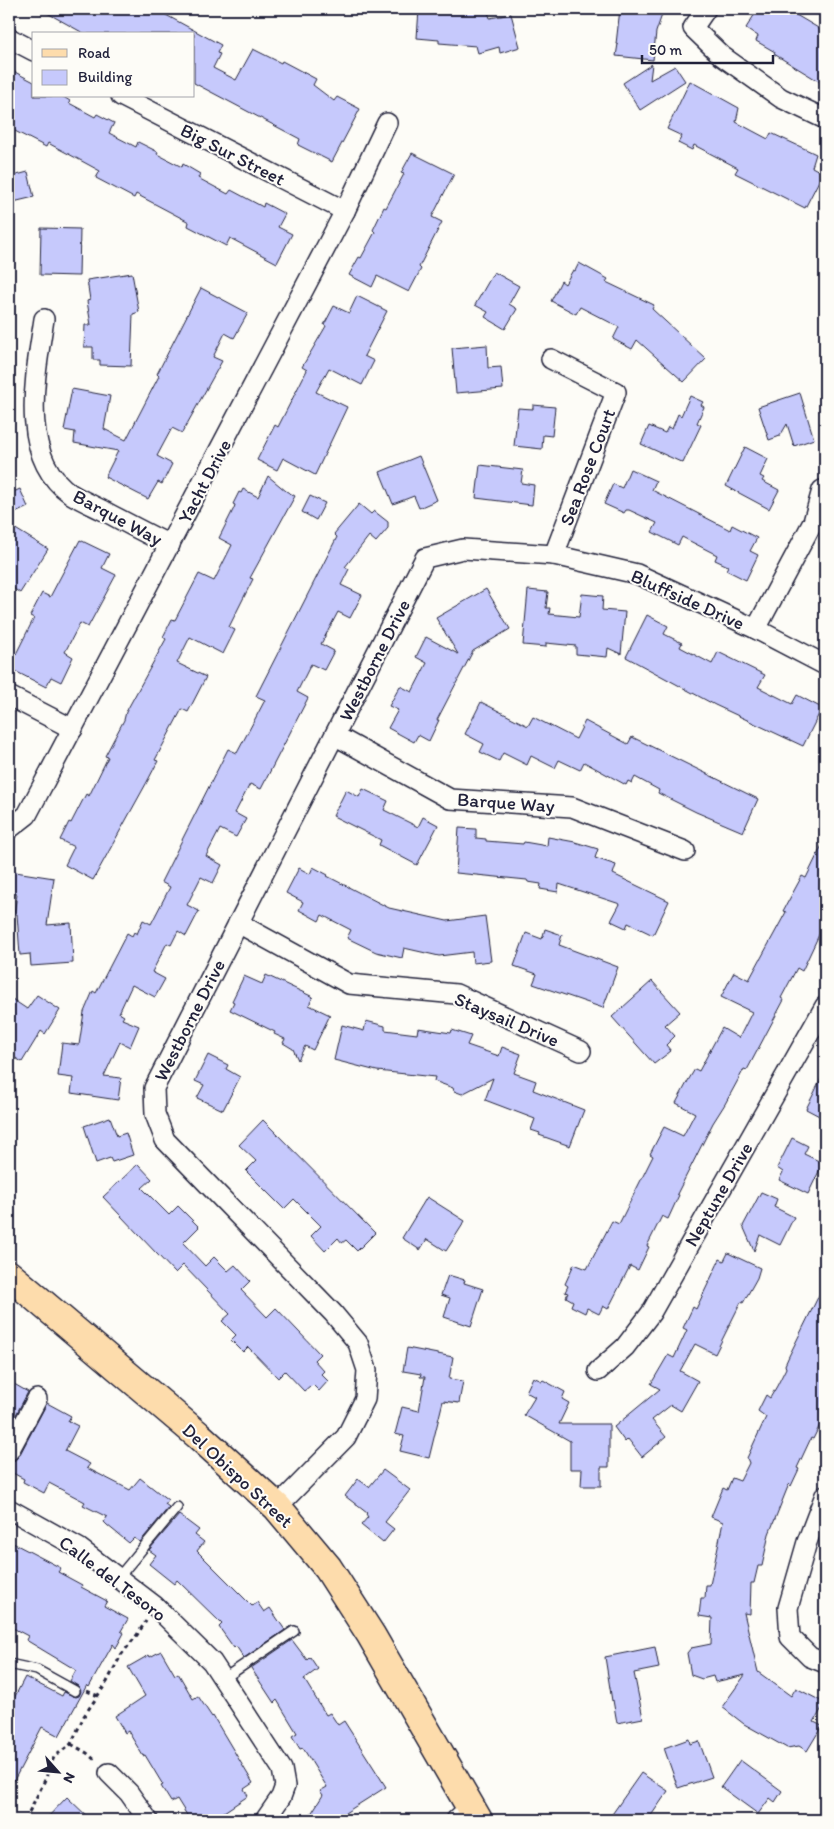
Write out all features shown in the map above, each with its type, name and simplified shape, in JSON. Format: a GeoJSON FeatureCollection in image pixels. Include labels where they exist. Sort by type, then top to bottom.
{"type":"FeatureCollection","features":[{"type":"Feature","properties":{"kind":"main road","name":"Del Obispo Street"},"geometry":{"type":"LineString","coordinates":[[9,1275],[190,1429],[277,1507],[334,1576],[371,1635],[468,1816]]}},
{"type":"Feature","properties":{"kind":"street"},"geometry":{"type":"LineString","coordinates":[[706,9],[693,28],[722,56],[781,98],[825,119]]}},
{"type":"Feature","properties":{"kind":"street"},"geometry":{"type":"LineString","coordinates":[[9,38],[32,50]]}},
{"type":"Feature","properties":{"kind":"street","name":"Big Sur Street"},"geometry":{"type":"LineString","coordinates":[[125,98],[345,212]]}},
{"type":"Feature","properties":{"kind":"street","name":"Yacht Drive"},"geometry":{"type":"LineString","coordinates":[[9,829],[28,815],[345,212],[387,123]]}},
{"type":"Feature","properties":{"kind":"street","name":"Barque Way"},"geometry":{"type":"LineString","coordinates":[[44,319],[35,379],[34,420],[39,452],[52,475],[70,494],[170,545]]}},
{"type":"Feature","properties":{"kind":"street","name":"Sea Rose Court"},"geometry":{"type":"LineString","coordinates":[[551,359],[616,392],[554,555]]}},
{"type":"Feature","properties":{"kind":"street"},"geometry":{"type":"LineString","coordinates":[[756,629],[813,522],[822,490]]}},
{"type":"Feature","properties":{"kind":"street","name":"Bluffside Drive"},"geometry":{"type":"LineString","coordinates":[[425,558],[463,549],[554,555],[637,574],[756,629],[825,665]]}},
{"type":"Feature","properties":{"kind":"street","name":"Westborne Drive"},"geometry":{"type":"LineString","coordinates":[[277,1507],[346,1437],[365,1399],[367,1370],[358,1342],[333,1313],[165,1140],[155,1114],[154,1088],[336,736],[425,558]]}},
{"type":"Feature","properties":{"kind":"street"},"geometry":{"type":"LineString","coordinates":[[9,696],[73,729]]}},
{"type":"Feature","properties":{"kind":"street","name":"Barque Way"},"geometry":{"type":"LineString","coordinates":[[336,736],[450,799],[572,807],[685,851]]}},
{"type":"Feature","properties":{"kind":"street","name":"Staysail Drive"},"geometry":{"type":"LineString","coordinates":[[238,923],[349,984],[456,994],[581,1051]]}},
{"type":"Feature","properties":{"kind":"street","name":"Neptune Drive"},"geometry":{"type":"LineString","coordinates":[[598,1371],[625,1347],[651,1313],[822,1018]]}},
{"type":"Feature","properties":{"kind":"street"},"geometry":{"type":"LineString","coordinates":[[9,1451],[36,1399]]}},
{"type":"Feature","properties":{"kind":"street"},"geometry":{"type":"LineString","coordinates":[[825,1495],[807,1542],[788,1608],[790,1637],[810,1657],[825,1663]]}},
{"type":"Feature","properties":{"kind":"street","name":"Calle del Tesoro"},"geometry":{"type":"LineString","coordinates":[[9,1509],[79,1548],[155,1606],[212,1662],[282,1769],[285,1786],[281,1797],[265,1820]]}},
{"type":"Feature","properties":{"kind":"street"},"geometry":{"type":"LineString","coordinates":[[109,1773],[129,1793],[148,1820]]}},
{"type":"Feature","properties":{"kind":"lane"},"geometry":{"type":"LineString","coordinates":[[118,1578],[177,1506]]}},
{"type":"Feature","properties":{"kind":"lane"},"geometry":{"type":"LineString","coordinates":[[223,1679],[294,1631]]}},
{"type":"Feature","properties":{"kind":"lane"},"geometry":{"type":"LineString","coordinates":[[9,1664],[37,1670],[76,1691]]}},
{"type":"Feature","properties":{"kind":"path"},"geometry":{"type":"LineString","coordinates":[[29,1820],[29,1812],[54,1757],[71,1744],[84,1716],[107,1682],[121,1655],[137,1636],[155,1606]]}},
{"type":"Feature","properties":{"kind":"path"},"geometry":{"type":"LineString","coordinates":[[71,1744],[88,1753],[109,1773]]}},
{"type":"Feature","properties":{"kind":"building"},"geometry":{"type":"Polygon","coordinates":[[[40,9],[88,9],[97,14],[99,9],[155,9],[221,45],[217,53],[220,54],[213,68],[236,80],[253,49],[281,63],[282,61],[316,79],[313,85],[334,101],[337,97],[360,109],[332,162],[298,145],[300,139],[195,84],[195,32],[81,32],[40,9]]]}},
{"type":"Feature","properties":{"kind":"building"},"geometry":{"type":"Polygon","coordinates":[[[419,9],[487,9],[490,18],[511,14],[520,47],[500,53],[499,47],[478,53],[476,46],[439,43],[439,40],[417,38],[419,9]]]}},
{"type":"Feature","properties":{"kind":"building"},"geometry":{"type":"Polygon","coordinates":[[[620,9],[664,9],[656,32],[653,60],[616,56],[620,9]]]}},
{"type":"Feature","properties":{"kind":"building"},"geometry":{"type":"Polygon","coordinates":[[[758,9],[786,9],[825,32],[825,85],[756,41],[758,36],[746,28],[758,9]]]}},
{"type":"Feature","properties":{"kind":"building"},"geometry":{"type":"Polygon","coordinates":[[[652,64],[650,80],[675,66],[685,81],[640,110],[623,83],[652,64]]]}},
{"type":"Feature","properties":{"kind":"building"},"geometry":{"type":"Polygon","coordinates":[[[9,69],[32,81],[32,98],[65,98],[70,101],[69,103],[95,117],[97,114],[114,123],[109,133],[136,147],[138,142],[182,167],[183,164],[200,174],[198,178],[228,194],[231,190],[263,207],[264,203],[285,214],[278,227],[292,234],[277,263],[230,238],[226,246],[188,226],[189,222],[136,194],[134,198],[96,178],[100,171],[78,159],[48,143],[46,147],[9,128],[9,69]]]}},
{"type":"Feature","properties":{"kind":"building"},"geometry":{"type":"Polygon","coordinates":[[[690,81],[739,108],[736,122],[768,139],[771,133],[816,154],[812,167],[823,173],[805,208],[735,173],[738,168],[694,145],[692,150],[678,143],[682,136],[667,129],[690,81]]]}},
{"type":"Feature","properties":{"kind":"building"},"geometry":{"type":"Polygon","coordinates":[[[412,153],[454,174],[432,217],[442,222],[419,267],[421,269],[409,292],[377,276],[372,287],[349,275],[375,232],[373,230],[384,207],[386,208],[404,174],[401,173],[412,153]]]}},
{"type":"Feature","properties":{"kind":"building"},"geometry":{"type":"Polygon","coordinates":[[[28,172],[34,197],[9,203],[9,177],[28,172]]]}},
{"type":"Feature","properties":{"kind":"building"},"geometry":{"type":"Polygon","coordinates":[[[41,228],[80,229],[79,276],[40,275],[41,228]]]}},
{"type":"Feature","properties":{"kind":"building"},"geometry":{"type":"Polygon","coordinates":[[[579,263],[608,279],[606,282],[654,305],[652,309],[706,359],[684,382],[637,340],[632,349],[613,339],[619,327],[580,307],[576,314],[551,301],[561,281],[565,284],[579,263]]]}},
{"type":"Feature","properties":{"kind":"building"},"geometry":{"type":"Polygon","coordinates":[[[494,272],[519,286],[509,304],[517,309],[505,329],[485,317],[488,312],[475,305],[494,272]]]}},
{"type":"Feature","properties":{"kind":"building"},"geometry":{"type":"Polygon","coordinates":[[[132,273],[139,312],[133,314],[131,366],[100,365],[100,360],[93,360],[93,347],[84,347],[85,325],[91,325],[87,301],[90,300],[87,280],[132,273]]]}},
{"type":"Feature","properties":{"kind":"building"},"geometry":{"type":"Polygon","coordinates":[[[201,288],[248,313],[234,338],[225,333],[213,357],[222,361],[182,433],[172,428],[157,456],[172,464],[162,484],[158,482],[148,499],[105,477],[118,451],[74,443],[75,432],[64,430],[72,389],[110,396],[104,429],[126,440],[201,288]]]}},
{"type":"Feature","properties":{"kind":"building"},"geometry":{"type":"Polygon","coordinates":[[[357,296],[387,311],[364,356],[374,361],[362,385],[329,368],[316,392],[347,407],[315,475],[283,458],[277,470],[257,460],[275,425],[278,427],[307,370],[302,367],[326,326],[324,325],[334,306],[349,313],[357,296]]]}},
{"type":"Feature","properties":{"kind":"building"},"geometry":{"type":"Polygon","coordinates":[[[487,345],[488,368],[501,367],[503,389],[456,393],[452,348],[487,345]]]}},
{"type":"Feature","properties":{"kind":"building"},"geometry":{"type":"Polygon","coordinates":[[[800,393],[814,439],[794,446],[787,424],[780,436],[769,440],[758,407],[800,393]]]}},
{"type":"Feature","properties":{"kind":"building"},"geometry":{"type":"Polygon","coordinates":[[[690,396],[703,402],[701,405],[704,407],[697,423],[701,425],[683,463],[641,444],[649,426],[665,433],[668,427],[672,429],[678,414],[681,416],[690,396]]]}},
{"type":"Feature","properties":{"kind":"building"},"geometry":{"type":"Polygon","coordinates":[[[533,405],[555,407],[552,436],[543,435],[542,449],[514,446],[518,408],[533,409],[533,405]]]}},
{"type":"Feature","properties":{"kind":"building"},"geometry":{"type":"Polygon","coordinates":[[[745,447],[768,459],[760,476],[764,478],[762,481],[779,490],[769,509],[726,486],[745,447]]]}},
{"type":"Feature","properties":{"kind":"building"},"geometry":{"type":"Polygon","coordinates":[[[419,456],[437,500],[419,508],[414,496],[393,504],[380,472],[419,456]]]}},
{"type":"Feature","properties":{"kind":"building"},"geometry":{"type":"Polygon","coordinates":[[[480,465],[523,470],[521,483],[534,485],[532,505],[476,498],[480,465]]]}},
{"type":"Feature","properties":{"kind":"building"},"geometry":{"type":"Polygon","coordinates":[[[630,469],[656,481],[652,490],[730,530],[732,525],[757,538],[750,551],[758,555],[746,580],[726,570],[728,566],[715,560],[717,555],[682,537],[678,545],[652,532],[657,523],[629,510],[626,510],[624,513],[604,504],[613,484],[622,488],[630,469]]]}},
{"type":"Feature","properties":{"kind":"building"},"geometry":{"type":"Polygon","coordinates":[[[268,476],[295,496],[250,578],[253,579],[229,627],[235,630],[223,654],[190,637],[177,663],[206,677],[188,712],[182,709],[155,760],[158,761],[93,880],[65,865],[74,847],[60,840],[86,794],[89,796],[108,757],[105,756],[124,720],[126,712],[166,639],[163,637],[172,619],[175,620],[199,574],[214,581],[232,545],[219,538],[234,508],[235,505],[233,504],[239,492],[241,493],[243,489],[258,497],[268,476]]]}},
{"type":"Feature","properties":{"kind":"building"},"geometry":{"type":"Polygon","coordinates":[[[20,489],[28,507],[9,516],[9,494],[20,489]]]}},
{"type":"Feature","properties":{"kind":"building"},"geometry":{"type":"Polygon","coordinates":[[[310,496],[325,503],[316,520],[302,512],[310,496]]]}},
{"type":"Feature","properties":{"kind":"building"},"geometry":{"type":"Polygon","coordinates":[[[359,504],[371,514],[374,511],[388,522],[388,528],[376,542],[369,536],[345,567],[349,569],[341,585],[362,595],[350,618],[338,612],[321,644],[334,651],[324,670],[311,664],[297,692],[308,698],[261,789],[250,784],[235,813],[246,819],[236,837],[220,829],[206,856],[222,865],[213,883],[201,877],[187,905],[199,911],[186,936],[178,931],[171,945],[167,943],[152,972],[165,979],[155,997],[132,985],[119,1013],[124,1016],[122,1019],[139,1026],[130,1047],[120,1042],[104,1076],[121,1078],[118,1100],[71,1093],[73,1078],[58,1076],[62,1043],[79,1045],[84,1012],[93,991],[96,993],[127,933],[132,936],[134,932],[137,934],[143,920],[151,924],[170,887],[161,882],[228,749],[237,753],[265,700],[256,696],[337,537],[334,534],[359,504]]]}},
{"type":"Feature","properties":{"kind":"building"},"geometry":{"type":"Polygon","coordinates":[[[9,525],[48,549],[20,593],[9,585],[9,525]]]}},
{"type":"Feature","properties":{"kind":"building"},"geometry":{"type":"Polygon","coordinates":[[[80,540],[109,554],[102,568],[116,575],[88,627],[80,623],[65,652],[73,657],[61,682],[51,677],[46,687],[9,668],[34,618],[30,616],[42,593],[50,597],[80,540]]]}},
{"type":"Feature","properties":{"kind":"building"},"geometry":{"type":"Polygon","coordinates":[[[486,589],[510,629],[473,651],[437,720],[439,720],[429,741],[418,735],[414,742],[388,728],[398,710],[389,706],[400,686],[412,692],[427,663],[416,657],[426,637],[458,654],[436,618],[486,589]]]}},
{"type":"Feature","properties":{"kind":"building"},"geometry":{"type":"Polygon","coordinates":[[[528,590],[548,592],[546,608],[550,608],[549,614],[579,617],[582,594],[603,596],[602,610],[625,612],[621,654],[608,648],[607,657],[576,654],[576,646],[546,643],[546,647],[523,645],[528,590]]]}},
{"type":"Feature","properties":{"kind":"building"},"geometry":{"type":"Polygon","coordinates":[[[647,615],[668,626],[664,634],[682,643],[680,647],[712,664],[718,652],[765,675],[758,687],[792,704],[797,695],[822,708],[803,746],[715,705],[626,657],[647,615]]]}},
{"type":"Feature","properties":{"kind":"building"},"geometry":{"type":"Polygon","coordinates":[[[481,702],[528,726],[533,717],[576,739],[585,721],[628,744],[632,737],[758,799],[743,832],[658,793],[659,790],[635,777],[632,783],[628,781],[626,785],[584,762],[580,770],[559,760],[555,768],[531,756],[527,765],[503,753],[499,761],[480,752],[484,744],[465,734],[481,702]]]}},
{"type":"Feature","properties":{"kind":"building"},"geometry":{"type":"Polygon","coordinates":[[[363,789],[388,801],[384,810],[418,827],[423,817],[438,825],[417,865],[379,845],[381,840],[333,816],[346,790],[359,797],[363,789]]]}},
{"type":"Feature","properties":{"kind":"building"},"geometry":{"type":"Polygon","coordinates":[[[459,828],[476,829],[476,838],[486,839],[486,841],[523,844],[524,842],[547,846],[548,837],[598,849],[595,858],[616,865],[613,874],[669,901],[653,935],[628,923],[626,928],[611,921],[620,904],[559,884],[558,892],[540,889],[541,884],[528,882],[527,880],[456,873],[459,828]]]}},
{"type":"Feature","properties":{"kind":"building"},"geometry":{"type":"Polygon","coordinates":[[[825,839],[825,922],[802,971],[797,968],[781,998],[784,1000],[747,1070],[744,1069],[713,1123],[677,1194],[679,1195],[668,1219],[662,1216],[647,1246],[649,1247],[638,1270],[630,1266],[608,1309],[603,1306],[599,1314],[587,1308],[585,1313],[571,1306],[573,1301],[566,1297],[568,1293],[565,1292],[568,1286],[565,1284],[574,1264],[587,1269],[612,1221],[619,1224],[653,1156],[650,1154],[664,1127],[683,1136],[695,1113],[676,1103],[695,1069],[699,1071],[722,1028],[739,1038],[752,1012],[721,997],[734,972],[749,980],[786,912],[783,911],[802,876],[806,878],[825,839]]]}},
{"type":"Feature","properties":{"kind":"building"},"geometry":{"type":"Polygon","coordinates":[[[313,867],[389,908],[447,921],[485,916],[491,961],[473,963],[472,952],[439,956],[404,948],[402,958],[376,952],[347,938],[351,930],[322,915],[319,921],[299,910],[303,902],[286,893],[299,868],[310,874],[313,867]]]}},
{"type":"Feature","properties":{"kind":"building"},"geometry":{"type":"Polygon","coordinates":[[[9,871],[54,878],[47,925],[71,923],[73,963],[31,966],[30,954],[20,955],[17,914],[14,914],[17,894],[9,893],[9,871]]]}},
{"type":"Feature","properties":{"kind":"building"},"geometry":{"type":"Polygon","coordinates":[[[545,929],[562,935],[559,945],[618,967],[603,1008],[533,984],[537,974],[514,966],[526,933],[542,939],[545,929]]]}},
{"type":"Feature","properties":{"kind":"building"},"geometry":{"type":"Polygon","coordinates":[[[266,975],[313,997],[309,1005],[330,1015],[313,1050],[305,1046],[298,1060],[293,1049],[283,1043],[285,1039],[274,1034],[275,1032],[230,1010],[234,1002],[232,1001],[244,976],[262,984],[266,975]]]}},
{"type":"Feature","properties":{"kind":"building"},"geometry":{"type":"Polygon","coordinates":[[[652,981],[680,1012],[665,1025],[675,1036],[666,1045],[671,1051],[654,1064],[612,1017],[652,981]]]}},
{"type":"Feature","properties":{"kind":"building"},"geometry":{"type":"Polygon","coordinates":[[[37,995],[60,1010],[45,1034],[41,1031],[22,1062],[9,1054],[9,997],[27,1009],[37,995]]]}},
{"type":"Feature","properties":{"kind":"building"},"geometry":{"type":"Polygon","coordinates":[[[366,1021],[385,1026],[385,1030],[417,1034],[418,1028],[451,1033],[452,1030],[471,1036],[467,1045],[499,1056],[502,1047],[521,1054],[514,1073],[536,1081],[533,1090],[584,1110],[570,1146],[539,1135],[540,1133],[531,1130],[535,1119],[485,1100],[493,1078],[462,1094],[454,1091],[453,1088],[434,1081],[435,1077],[377,1071],[334,1060],[342,1025],[364,1031],[366,1021]]]}},
{"type":"Feature","properties":{"kind":"building"},"geometry":{"type":"Polygon","coordinates":[[[208,1055],[228,1065],[226,1069],[240,1077],[223,1110],[197,1098],[204,1085],[195,1081],[208,1055]]]}},
{"type":"Feature","properties":{"kind":"building"},"geometry":{"type":"Polygon","coordinates":[[[825,1071],[825,1119],[806,1109],[825,1071]]]}},
{"type":"Feature","properties":{"kind":"building"},"geometry":{"type":"Polygon","coordinates":[[[110,1117],[117,1136],[126,1133],[133,1155],[112,1162],[110,1158],[96,1163],[84,1126],[110,1117]]]}},
{"type":"Feature","properties":{"kind":"building"},"geometry":{"type":"Polygon","coordinates":[[[263,1120],[375,1233],[357,1251],[346,1240],[342,1243],[338,1238],[325,1251],[311,1236],[321,1226],[294,1199],[284,1209],[246,1171],[256,1161],[239,1145],[263,1120]]]}},
{"type":"Feature","properties":{"kind":"building"},"geometry":{"type":"Polygon","coordinates":[[[792,1138],[808,1146],[804,1154],[823,1163],[808,1194],[779,1180],[783,1172],[777,1168],[792,1138]]]}},
{"type":"Feature","properties":{"kind":"building"},"geometry":{"type":"Polygon","coordinates":[[[138,1164],[152,1179],[142,1188],[169,1215],[178,1206],[199,1227],[183,1243],[205,1266],[214,1257],[228,1271],[235,1265],[250,1281],[241,1290],[267,1317],[276,1308],[320,1354],[314,1360],[324,1371],[321,1374],[328,1381],[319,1391],[313,1385],[304,1391],[285,1371],[278,1378],[248,1347],[243,1352],[231,1340],[236,1335],[222,1321],[230,1314],[183,1265],[175,1273],[103,1197],[138,1164]]]}},
{"type":"Feature","properties":{"kind":"building"},"geometry":{"type":"Polygon","coordinates":[[[761,1192],[777,1199],[774,1207],[794,1217],[780,1245],[760,1235],[754,1251],[743,1226],[761,1192]]]}},
{"type":"Feature","properties":{"kind":"building"},"geometry":{"type":"Polygon","coordinates":[[[427,1197],[465,1221],[446,1251],[427,1239],[420,1250],[402,1238],[427,1197]]]}},
{"type":"Feature","properties":{"kind":"building"},"geometry":{"type":"Polygon","coordinates":[[[728,1253],[760,1268],[757,1278],[743,1303],[741,1302],[715,1354],[695,1344],[680,1371],[698,1381],[681,1411],[671,1405],[652,1420],[666,1437],[642,1457],[628,1439],[625,1442],[614,1427],[660,1389],[651,1384],[668,1355],[674,1358],[687,1330],[683,1328],[693,1307],[696,1309],[720,1259],[724,1261],[728,1253]]]}},
{"type":"Feature","properties":{"kind":"building"},"geometry":{"type":"Polygon","coordinates":[[[448,1275],[465,1280],[464,1283],[483,1289],[471,1326],[444,1317],[450,1298],[441,1295],[448,1275]]]}},
{"type":"Feature","properties":{"kind":"building"},"geometry":{"type":"Polygon","coordinates":[[[825,1283],[825,1415],[813,1439],[811,1438],[791,1486],[789,1484],[769,1534],[762,1566],[758,1566],[754,1583],[751,1583],[750,1614],[744,1613],[758,1672],[791,1696],[796,1688],[825,1703],[814,1722],[822,1726],[807,1751],[799,1746],[787,1748],[744,1724],[722,1707],[745,1675],[715,1682],[713,1676],[702,1679],[691,1675],[687,1653],[691,1648],[711,1644],[712,1618],[699,1616],[701,1598],[705,1598],[706,1585],[710,1585],[723,1522],[711,1517],[723,1488],[727,1490],[732,1478],[740,1481],[749,1463],[747,1458],[766,1417],[758,1411],[766,1395],[770,1398],[777,1386],[786,1368],[785,1365],[789,1356],[825,1283]]]}},
{"type":"Feature","properties":{"kind":"building"},"geometry":{"type":"Polygon","coordinates":[[[407,1348],[453,1357],[449,1379],[463,1381],[459,1403],[443,1401],[429,1458],[400,1451],[404,1436],[395,1434],[402,1407],[419,1411],[425,1377],[420,1377],[421,1374],[403,1371],[407,1348]]]}},
{"type":"Feature","properties":{"kind":"building"},"geometry":{"type":"Polygon","coordinates":[[[533,1377],[543,1380],[565,1392],[562,1399],[569,1403],[559,1424],[609,1424],[609,1467],[601,1467],[601,1486],[581,1486],[582,1469],[570,1469],[570,1441],[524,1415],[535,1397],[526,1392],[533,1377]]]}},
{"type":"Feature","properties":{"kind":"building"},"geometry":{"type":"Polygon","coordinates":[[[9,1381],[28,1392],[9,1428],[9,1381]]]}},
{"type":"Feature","properties":{"kind":"building"},"geometry":{"type":"Polygon","coordinates":[[[47,1403],[71,1416],[68,1421],[78,1426],[65,1451],[90,1464],[87,1468],[130,1490],[140,1478],[168,1500],[165,1504],[169,1507],[140,1542],[134,1538],[129,1543],[104,1522],[107,1517],[83,1505],[85,1502],[49,1483],[44,1493],[23,1482],[24,1479],[9,1471],[9,1462],[14,1461],[19,1456],[47,1403]]]}},
{"type":"Feature","properties":{"kind":"building"},"geometry":{"type":"Polygon","coordinates":[[[383,1470],[410,1490],[385,1522],[394,1529],[383,1543],[361,1525],[368,1517],[367,1513],[345,1496],[358,1479],[369,1487],[383,1470]]]}},
{"type":"Feature","properties":{"kind":"building"},"geometry":{"type":"Polygon","coordinates":[[[179,1515],[199,1530],[195,1535],[204,1542],[197,1551],[252,1606],[257,1602],[264,1612],[270,1608],[285,1630],[244,1658],[236,1646],[234,1648],[219,1627],[222,1624],[177,1580],[174,1584],[149,1564],[156,1555],[149,1550],[179,1515]]]}},
{"type":"Feature","properties":{"kind":"building"},"geometry":{"type":"Polygon","coordinates":[[[9,1541],[61,1568],[58,1572],[107,1601],[104,1606],[128,1619],[121,1631],[124,1633],[116,1648],[113,1644],[89,1687],[87,1685],[59,1736],[42,1727],[9,1790],[9,1708],[25,1677],[62,1696],[64,1692],[76,1697],[79,1696],[81,1691],[78,1686],[70,1681],[76,1670],[26,1640],[28,1636],[9,1626],[9,1541]]]}},
{"type":"Feature","properties":{"kind":"building"},"geometry":{"type":"Polygon","coordinates":[[[292,1640],[307,1660],[310,1657],[318,1669],[304,1679],[326,1715],[330,1713],[338,1725],[344,1721],[386,1787],[334,1820],[307,1820],[323,1795],[320,1791],[327,1787],[303,1748],[300,1749],[292,1736],[297,1733],[277,1700],[274,1703],[251,1668],[292,1640]]]}},
{"type":"Feature","properties":{"kind":"building"},"geometry":{"type":"Polygon","coordinates":[[[655,1647],[659,1668],[634,1673],[643,1718],[617,1723],[605,1657],[655,1647]]]}},
{"type":"Feature","properties":{"kind":"building"},"geometry":{"type":"Polygon","coordinates":[[[161,1651],[175,1675],[178,1673],[193,1699],[198,1696],[213,1716],[253,1783],[244,1789],[248,1796],[212,1820],[190,1820],[177,1799],[171,1802],[145,1755],[143,1756],[128,1731],[125,1733],[115,1716],[145,1696],[128,1667],[149,1655],[150,1657],[161,1651]]]}},
{"type":"Feature","properties":{"kind":"building"},"geometry":{"type":"Polygon","coordinates":[[[689,1739],[690,1744],[699,1741],[712,1777],[678,1788],[664,1748],[689,1739]]]}},
{"type":"Feature","properties":{"kind":"building"},"geometry":{"type":"Polygon","coordinates":[[[740,1760],[782,1791],[775,1802],[770,1798],[758,1814],[721,1787],[740,1760]]]}},
{"type":"Feature","properties":{"kind":"building"},"geometry":{"type":"Polygon","coordinates":[[[641,1773],[668,1791],[648,1820],[608,1820],[641,1773]]]}},
{"type":"Feature","properties":{"kind":"building"},"geometry":{"type":"Polygon","coordinates":[[[67,1797],[91,1820],[45,1820],[67,1797]]]}}]}
